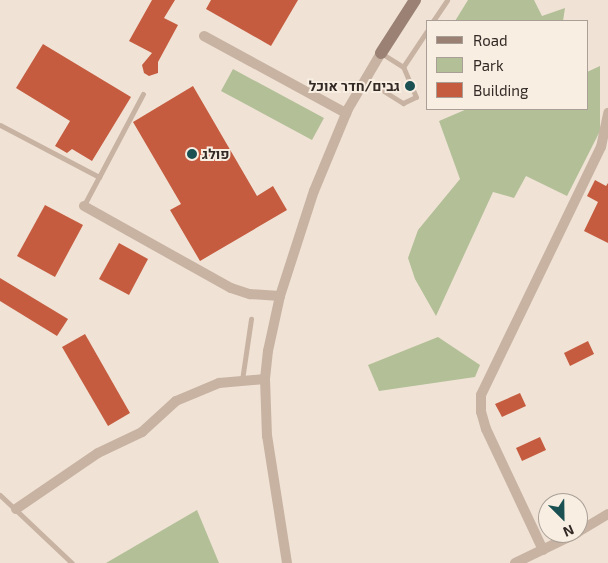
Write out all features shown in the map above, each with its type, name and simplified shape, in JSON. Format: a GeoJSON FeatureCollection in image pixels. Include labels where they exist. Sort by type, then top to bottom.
{"type":"FeatureCollection","features":[{"type":"Feature","properties":{"kind":"street"},"geometry":{"type":"LineString","coordinates":[[287,563],[267,436],[265,379],[280,296],[314,190],[346,113],[415,0]]}},
{"type":"Feature","properties":{"kind":"street"},"geometry":{"type":"LineString","coordinates":[[204,36],[346,113]]}},
{"type":"Feature","properties":{"kind":"street"},"geometry":{"type":"LineString","coordinates":[[543,550],[486,428],[481,412],[481,394],[601,146],[608,113]]}},
{"type":"Feature","properties":{"kind":"street"},"geometry":{"type":"LineString","coordinates":[[84,206],[231,288],[250,294],[280,296]]}},
{"type":"Feature","properties":{"kind":"street"},"geometry":{"type":"LineString","coordinates":[[16,510],[98,453],[142,432],[176,401],[203,388],[242,380],[265,379]]}},
{"type":"Feature","properties":{"kind":"street"},"geometry":{"type":"LineString","coordinates":[[588,526],[608,514]]}},
{"type":"Feature","properties":{"kind":"street"},"geometry":{"type":"LineString","coordinates":[[515,563],[557,543]]}},
{"type":"Feature","properties":{"kind":"lane"},"geometry":{"type":"LineString","coordinates":[[434,20],[447,0]]}},
{"type":"Feature","properties":{"kind":"lane"},"geometry":{"type":"LineString","coordinates":[[403,67],[426,32]]}},
{"type":"Feature","properties":{"kind":"lane"},"geometry":{"type":"LineString","coordinates":[[381,53],[403,67],[416,97],[403,102],[382,90]]}},
{"type":"Feature","properties":{"kind":"lane"},"geometry":{"type":"LineString","coordinates":[[84,206],[143,94]]}},
{"type":"Feature","properties":{"kind":"lane"},"geometry":{"type":"LineString","coordinates":[[0,125],[99,178]]}},
{"type":"Feature","properties":{"kind":"lane"},"geometry":{"type":"LineString","coordinates":[[242,380],[252,319]]}},
{"type":"Feature","properties":{"kind":"lane"},"geometry":{"type":"LineString","coordinates":[[0,495],[72,563]]}},
{"type":"Feature","properties":{"kind":"green space"},"geometry":{"type":"Polygon","coordinates":[[[468,0],[534,0],[542,16],[565,8],[563,20],[456,20],[468,0]]]}},
{"type":"Feature","properties":{"kind":"green space"},"geometry":{"type":"Polygon","coordinates":[[[600,66],[600,131],[567,196],[526,176],[514,198],[493,192],[436,316],[415,279],[408,258],[418,230],[460,179],[439,121],[465,110],[588,110],[588,72],[600,66]]]}},
{"type":"Feature","properties":{"kind":"green space"},"geometry":{"type":"Polygon","coordinates":[[[233,69],[324,118],[312,140],[221,91],[233,69]]]}},
{"type":"Feature","properties":{"kind":"green space"},"geometry":{"type":"Polygon","coordinates":[[[438,337],[480,365],[475,377],[379,391],[368,365],[438,337]]]}},
{"type":"Feature","properties":{"kind":"green space"},"geometry":{"type":"Polygon","coordinates":[[[197,510],[219,563],[106,563],[197,510]]]}},
{"type":"Feature","properties":{"kind":"building"},"geometry":{"type":"Polygon","coordinates":[[[152,0],[175,0],[164,18],[178,25],[158,62],[158,73],[149,76],[144,73],[142,65],[152,53],[129,41],[152,0]]]}},
{"type":"Feature","properties":{"kind":"building"},"geometry":{"type":"Polygon","coordinates":[[[211,0],[298,0],[271,46],[206,9],[211,0]]]}},
{"type":"Feature","properties":{"kind":"building"},"geometry":{"type":"Polygon","coordinates":[[[43,44],[131,97],[92,161],[72,149],[67,153],[55,146],[70,121],[16,88],[43,44]]]}},
{"type":"Feature","properties":{"kind":"building","name":"פולג"},"geometry":{"type":"Polygon","coordinates":[[[193,86],[257,196],[273,186],[287,210],[200,261],[170,210],[181,204],[133,122],[193,86]]]}},
{"type":"Feature","properties":{"kind":"building"},"geometry":{"type":"Polygon","coordinates":[[[595,180],[606,186],[608,183],[608,243],[584,231],[598,202],[587,196],[595,180]]]}},
{"type":"Feature","properties":{"kind":"building"},"geometry":{"type":"Polygon","coordinates":[[[45,205],[83,225],[55,277],[17,256],[45,205]]]}},
{"type":"Feature","properties":{"kind":"building"},"geometry":{"type":"Polygon","coordinates":[[[119,243],[148,259],[129,295],[99,279],[119,243]]]}},
{"type":"Feature","properties":{"kind":"building"},"geometry":{"type":"Polygon","coordinates":[[[0,278],[68,319],[57,336],[0,301],[0,278]]]}},
{"type":"Feature","properties":{"kind":"building"},"geometry":{"type":"Polygon","coordinates":[[[85,334],[130,413],[108,426],[62,347],[85,334]]]}},
{"type":"Feature","properties":{"kind":"building"},"geometry":{"type":"Polygon","coordinates":[[[588,341],[594,354],[570,366],[564,353],[588,341]]]}},
{"type":"Feature","properties":{"kind":"building"},"geometry":{"type":"Polygon","coordinates":[[[520,393],[526,406],[502,417],[495,404],[520,393]]]}},
{"type":"Feature","properties":{"kind":"building"},"geometry":{"type":"Polygon","coordinates":[[[540,437],[546,450],[522,461],[516,448],[540,437]]]}},
{"type":"Feature","properties":{"kind":"place","name":"גבים/חדר אוכל"},"geometry":{"type":"Point","coordinates":[410,86]}},
{"type":"Feature","properties":{"kind":"place","name":"פולג"},"geometry":{"type":"Point","coordinates":[192,154]}}]}
